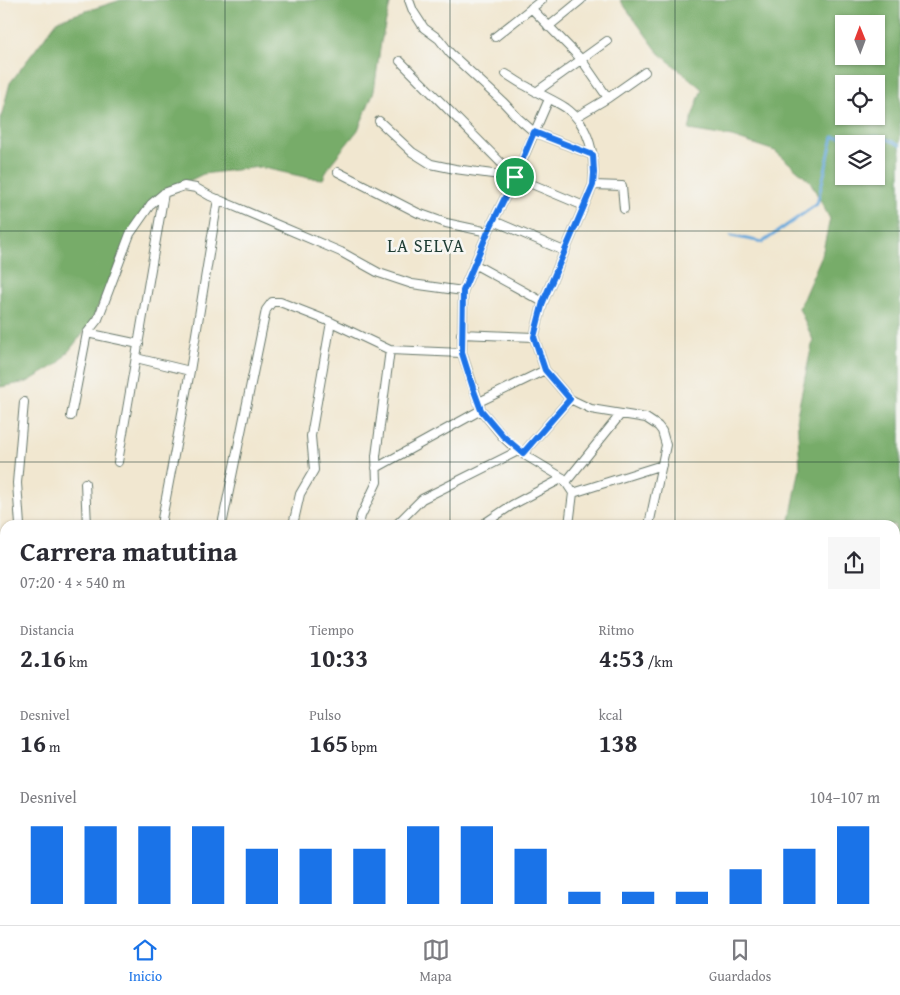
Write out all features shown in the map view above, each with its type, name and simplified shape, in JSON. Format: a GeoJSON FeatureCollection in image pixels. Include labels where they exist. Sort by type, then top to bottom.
{"type":"FeatureCollection","features":[{"type":"Feature","properties":{"kind":"street"},"geometry":{"type":"LineString","coordinates":[[409,0],[413,11],[424,28],[439,39],[450,53],[534,132],[593,155]]}},
{"type":"Feature","properties":{"kind":"street"},"geometry":{"type":"LineString","coordinates":[[495,37],[542,0]]}},
{"type":"Feature","properties":{"kind":"street"},"geometry":{"type":"LineString","coordinates":[[548,27],[581,0]]}},
{"type":"Feature","properties":{"kind":"street"},"geometry":{"type":"LineString","coordinates":[[531,8],[581,58],[608,98]]}},
{"type":"Feature","properties":{"kind":"street"},"geometry":{"type":"LineString","coordinates":[[536,92],[607,41]]}},
{"type":"Feature","properties":{"kind":"street"},"geometry":{"type":"LineString","coordinates":[[400,61],[515,177]]}},
{"type":"Feature","properties":{"kind":"street"},"geometry":{"type":"LineString","coordinates":[[576,117],[608,98],[645,72]]}},
{"type":"Feature","properties":{"kind":"street"},"geometry":{"type":"LineString","coordinates":[[506,74],[566,108],[576,117],[588,136],[593,155],[593,185],[543,302],[534,337],[545,370],[570,399],[591,409],[646,418],[662,431],[666,445],[650,520]]}},
{"type":"Feature","properties":{"kind":"street"},"geometry":{"type":"LineString","coordinates":[[549,99],[463,291],[461,334],[462,353],[481,410],[503,436],[520,452],[564,480],[573,492],[570,520]]}},
{"type":"Feature","properties":{"kind":"street"},"geometry":{"type":"LineString","coordinates":[[379,122],[412,152],[431,164],[515,177],[584,206]]}},
{"type":"Feature","properties":{"kind":"street"},"geometry":{"type":"LineString","coordinates":[[338,172],[418,213],[488,232]]}},
{"type":"Feature","properties":{"kind":"street"},"geometry":{"type":"LineString","coordinates":[[593,185],[622,186],[624,209]]}},
{"type":"Feature","properties":{"kind":"street"},"geometry":{"type":"LineString","coordinates":[[71,416],[87,333],[98,319],[130,234],[151,204],[164,193],[184,186],[196,188],[341,252],[379,273],[412,284],[463,291]]}},
{"type":"Feature","properties":{"kind":"street"},"geometry":{"type":"LineString","coordinates":[[118,462],[164,193]]}},
{"type":"Feature","properties":{"kind":"street"},"geometry":{"type":"LineString","coordinates":[[162,520],[190,371],[218,199]]}},
{"type":"Feature","properties":{"kind":"street"},"geometry":{"type":"LineString","coordinates":[[494,221],[564,252]]}},
{"type":"Feature","properties":{"kind":"street"},"geometry":{"type":"LineString","coordinates":[[474,264],[543,302]]}},
{"type":"Feature","properties":{"kind":"street"},"geometry":{"type":"LineString","coordinates":[[223,520],[266,310],[272,302],[280,302],[331,322],[390,350],[462,353]]}},
{"type":"Feature","properties":{"kind":"street"},"geometry":{"type":"LineString","coordinates":[[294,520],[300,494],[314,470],[311,436],[331,322]]}},
{"type":"Feature","properties":{"kind":"street"},"geometry":{"type":"LineString","coordinates":[[87,333],[139,344]]}},
{"type":"Feature","properties":{"kind":"street"},"geometry":{"type":"LineString","coordinates":[[461,334],[534,337]]}},
{"type":"Feature","properties":{"kind":"street"},"geometry":{"type":"LineString","coordinates":[[360,520],[377,482],[376,456],[390,350]]}},
{"type":"Feature","properties":{"kind":"street"},"geometry":{"type":"LineString","coordinates":[[136,358],[190,371]]}},
{"type":"Feature","properties":{"kind":"street"},"geometry":{"type":"LineString","coordinates":[[478,402],[545,370]]}},
{"type":"Feature","properties":{"kind":"street"},"geometry":{"type":"LineString","coordinates":[[401,520],[422,499],[520,452],[570,399]]}},
{"type":"Feature","properties":{"kind":"street"},"geometry":{"type":"LineString","coordinates":[[20,520],[18,483],[24,402]]}},
{"type":"Feature","properties":{"kind":"street"},"geometry":{"type":"LineString","coordinates":[[376,468],[481,410]]}},
{"type":"Feature","properties":{"kind":"street"},"geometry":{"type":"LineString","coordinates":[[490,520],[512,505],[564,480],[620,415]]}},
{"type":"Feature","properties":{"kind":"street"},"geometry":{"type":"LineString","coordinates":[[573,492],[662,465]]}},
{"type":"Feature","properties":{"kind":"street"},"geometry":{"type":"LineString","coordinates":[[85,483],[86,520]]}},
{"type":"Feature","properties":{"kind":"green space"},"geometry":{"type":"Polygon","coordinates":[[[121,0],[391,0],[381,42],[374,91],[358,130],[329,166],[323,179],[309,178],[259,167],[203,174],[161,195],[128,238],[89,326],[58,364],[27,382],[0,387],[0,121],[10,83],[58,20],[121,0]]]}},
{"type":"Feature","properties":{"kind":"green space"},"geometry":{"type":"Polygon","coordinates":[[[620,0],[900,0],[900,520],[790,520],[800,468],[797,415],[813,340],[799,308],[822,255],[830,219],[810,181],[775,151],[732,137],[689,130],[702,89],[659,53],[620,0]]]}},
{"type":"Feature","properties":{"kind":"waterway"},"geometry":{"type":"LineString","coordinates":[[731,236],[763,242],[817,204],[833,137],[882,137],[900,145]]}},
{"type":"Feature","properties":{"kind":"district","name":"LA SELVA"},"geometry":{"type":"Point","coordinates":[426,246]}},
{"type":"Feature","properties":{"kind":"route"},"geometry":{"type":"LineString","coordinates":[[534,132],[593,155],[593,185],[543,302],[534,337],[545,370],[570,399],[523,453],[503,436],[481,410],[462,353],[461,334],[463,291],[488,232],[515,177],[534,132]]}}]}
